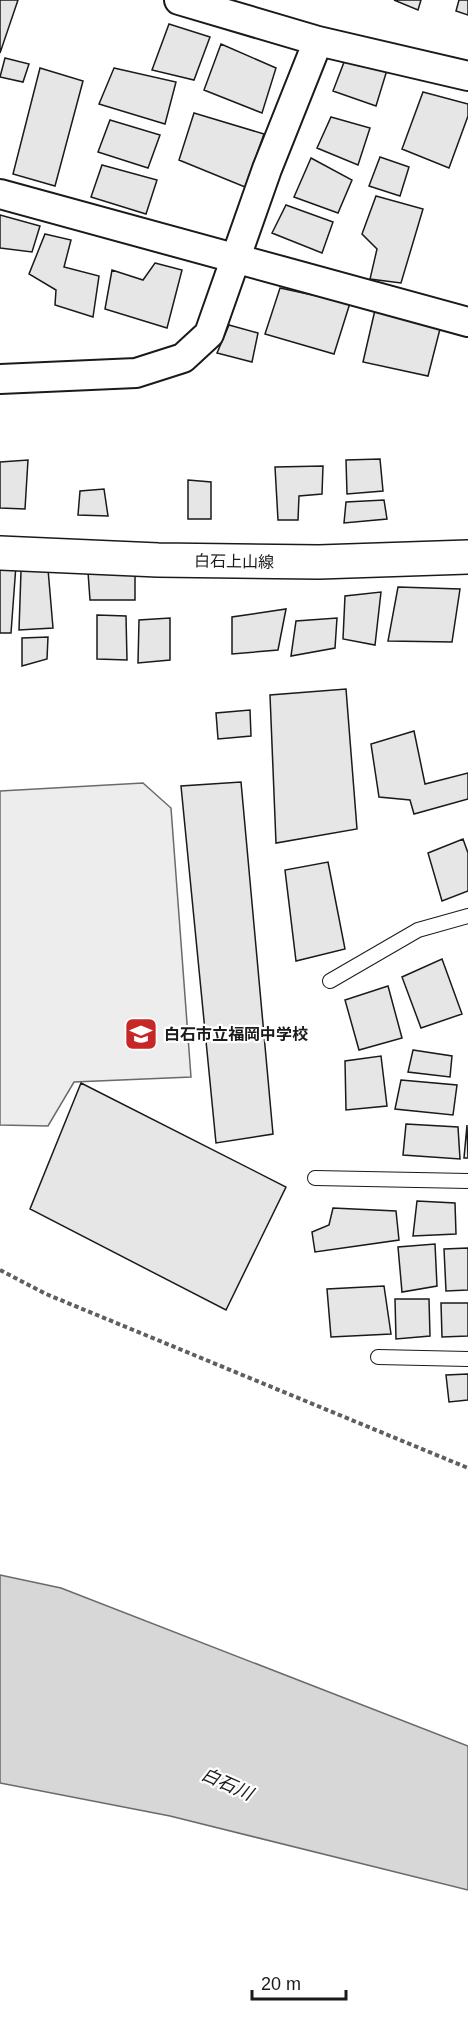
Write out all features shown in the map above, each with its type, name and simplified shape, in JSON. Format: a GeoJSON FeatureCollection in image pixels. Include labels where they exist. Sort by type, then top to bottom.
{"type":"FeatureCollection","features":[{"type":"Feature","properties":{"kind":"main road","name":"白石上山線"},"geometry":{"type":"LineString","coordinates":[[0,553],[158,560],[320,562],[468,557]]}},
{"type":"Feature","properties":{"kind":"street"},"geometry":{"type":"LineString","coordinates":[[179,0],[318,41],[468,76]]}},
{"type":"Feature","properties":{"kind":"street"},"geometry":{"type":"LineString","coordinates":[[0,380],[136,373],[183,358],[209,334],[267,169],[318,41]]}},
{"type":"Feature","properties":{"kind":"street"},"geometry":{"type":"LineString","coordinates":[[0,194],[468,322]]}},
{"type":"Feature","properties":{"kind":"lane"},"geometry":{"type":"LineString","coordinates":[[330,981],[418,930],[468,916]]}},
{"type":"Feature","properties":{"kind":"lane"},"geometry":{"type":"LineString","coordinates":[[315,1178],[468,1181]]}},
{"type":"Feature","properties":{"kind":"lane"},"geometry":{"type":"LineString","coordinates":[[378,1357],[468,1359]]}},
{"type":"Feature","properties":{"kind":"path"},"geometry":{"type":"LineString","coordinates":[[0,1270],[46,1294],[468,1468]]}},
{"type":"Feature","properties":{"kind":"shaded area"},"geometry":{"type":"Polygon","coordinates":[[[143,783],[171,808],[191,1077],[74,1082],[48,1126],[0,1125],[0,791],[143,783]]]}},
{"type":"Feature","properties":{"kind":"water","name":"白石川"},"geometry":{"type":"Polygon","coordinates":[[[0,1575],[61,1588],[468,1746],[468,1890],[170,1816],[0,1783],[0,1575]]]}},
{"type":"Feature","properties":{"kind":"building"},"geometry":{"type":"Polygon","coordinates":[[[0,0],[18,0],[0,53],[0,0]]]}},
{"type":"Feature","properties":{"kind":"building"},"geometry":{"type":"Polygon","coordinates":[[[394,0],[421,0],[418,10],[394,0]]]}},
{"type":"Feature","properties":{"kind":"building"},"geometry":{"type":"Polygon","coordinates":[[[459,0],[468,0],[468,15],[456,11],[459,0]]]}},
{"type":"Feature","properties":{"kind":"building"},"geometry":{"type":"Polygon","coordinates":[[[169,24],[210,37],[194,80],[152,70],[169,24]]]}},
{"type":"Feature","properties":{"kind":"building"},"geometry":{"type":"Polygon","coordinates":[[[221,44],[276,68],[262,113],[204,90],[221,44]]]}},
{"type":"Feature","properties":{"kind":"building"},"geometry":{"type":"Polygon","coordinates":[[[346,57],[387,70],[376,106],[333,91],[346,57]]]}},
{"type":"Feature","properties":{"kind":"building"},"geometry":{"type":"Polygon","coordinates":[[[5,58],[29,64],[23,82],[0,77],[5,58]]]}},
{"type":"Feature","properties":{"kind":"building"},"geometry":{"type":"Polygon","coordinates":[[[40,68],[83,81],[55,186],[13,174],[40,68]]]}},
{"type":"Feature","properties":{"kind":"building"},"geometry":{"type":"Polygon","coordinates":[[[114,68],[176,82],[165,124],[99,104],[114,68]]]}},
{"type":"Feature","properties":{"kind":"building"},"geometry":{"type":"Polygon","coordinates":[[[423,92],[468,104],[468,116],[449,168],[402,149],[423,92]]]}},
{"type":"Feature","properties":{"kind":"building"},"geometry":{"type":"Polygon","coordinates":[[[194,113],[264,134],[245,187],[179,160],[194,113]]]}},
{"type":"Feature","properties":{"kind":"building"},"geometry":{"type":"Polygon","coordinates":[[[331,117],[370,128],[358,165],[317,148],[331,117]]]}},
{"type":"Feature","properties":{"kind":"building"},"geometry":{"type":"Polygon","coordinates":[[[110,120],[160,135],[148,168],[98,152],[110,120]]]}},
{"type":"Feature","properties":{"kind":"building"},"geometry":{"type":"Polygon","coordinates":[[[380,157],[409,167],[400,196],[369,186],[380,157]]]}},
{"type":"Feature","properties":{"kind":"building"},"geometry":{"type":"Polygon","coordinates":[[[311,158],[352,180],[338,213],[294,197],[311,158]]]}},
{"type":"Feature","properties":{"kind":"building"},"geometry":{"type":"Polygon","coordinates":[[[102,165],[157,180],[146,214],[91,197],[102,165]]]}},
{"type":"Feature","properties":{"kind":"building"},"geometry":{"type":"Polygon","coordinates":[[[376,196],[423,209],[401,283],[370,279],[377,249],[362,234],[376,196]]]}},
{"type":"Feature","properties":{"kind":"building"},"geometry":{"type":"Polygon","coordinates":[[[286,205],[333,222],[322,253],[272,233],[286,205]]]}},
{"type":"Feature","properties":{"kind":"building"},"geometry":{"type":"Polygon","coordinates":[[[0,215],[40,226],[32,252],[0,248],[0,215]]]}},
{"type":"Feature","properties":{"kind":"building"},"geometry":{"type":"Polygon","coordinates":[[[45,234],[71,240],[64,267],[99,276],[93,317],[55,305],[56,290],[29,274],[45,234]]]}},
{"type":"Feature","properties":{"kind":"building"},"geometry":{"type":"Polygon","coordinates":[[[155,263],[182,270],[167,328],[105,309],[112,270],[143,280],[155,263]]]}},
{"type":"Feature","properties":{"kind":"building"},"geometry":{"type":"Polygon","coordinates":[[[280,288],[350,303],[334,354],[265,334],[280,288]]]}},
{"type":"Feature","properties":{"kind":"building"},"geometry":{"type":"Polygon","coordinates":[[[375,310],[441,325],[428,376],[363,362],[375,310]]]}},
{"type":"Feature","properties":{"kind":"building"},"geometry":{"type":"Polygon","coordinates":[[[229,325],[258,333],[252,362],[217,353],[229,325]]]}},
{"type":"Feature","properties":{"kind":"building"},"geometry":{"type":"Polygon","coordinates":[[[380,459],[383,491],[347,494],[346,460],[380,459]]]}},
{"type":"Feature","properties":{"kind":"building"},"geometry":{"type":"Polygon","coordinates":[[[28,460],[25,509],[0,508],[0,462],[28,460]]]}},
{"type":"Feature","properties":{"kind":"building"},"geometry":{"type":"Polygon","coordinates":[[[323,466],[322,494],[299,496],[298,520],[278,520],[275,467],[323,466]]]}},
{"type":"Feature","properties":{"kind":"building"},"geometry":{"type":"Polygon","coordinates":[[[188,480],[211,482],[211,519],[188,519],[188,480]]]}},
{"type":"Feature","properties":{"kind":"building"},"geometry":{"type":"Polygon","coordinates":[[[104,489],[108,516],[78,515],[80,491],[104,489]]]}},
{"type":"Feature","properties":{"kind":"building"},"geometry":{"type":"Polygon","coordinates":[[[384,500],[387,519],[344,523],[346,502],[384,500]]]}},
{"type":"Feature","properties":{"kind":"building"},"geometry":{"type":"Polygon","coordinates":[[[16,565],[11,633],[0,633],[0,566],[16,565]]]}},
{"type":"Feature","properties":{"kind":"building"},"geometry":{"type":"Polygon","coordinates":[[[48,569],[53,628],[19,630],[21,571],[48,569]]]}},
{"type":"Feature","properties":{"kind":"building"},"geometry":{"type":"Polygon","coordinates":[[[135,570],[135,600],[90,600],[88,572],[135,570]]]}},
{"type":"Feature","properties":{"kind":"building"},"geometry":{"type":"Polygon","coordinates":[[[398,587],[460,589],[452,642],[388,641],[398,587]]]}},
{"type":"Feature","properties":{"kind":"building"},"geometry":{"type":"Polygon","coordinates":[[[381,592],[375,645],[343,639],[345,596],[381,592]]]}},
{"type":"Feature","properties":{"kind":"building"},"geometry":{"type":"Polygon","coordinates":[[[286,609],[278,650],[232,654],[232,617],[286,609]]]}},
{"type":"Feature","properties":{"kind":"building"},"geometry":{"type":"Polygon","coordinates":[[[97,615],[126,616],[127,660],[97,659],[97,615]]]}},
{"type":"Feature","properties":{"kind":"building"},"geometry":{"type":"Polygon","coordinates":[[[170,618],[170,660],[138,663],[139,620],[170,618]]]}},
{"type":"Feature","properties":{"kind":"building"},"geometry":{"type":"Polygon","coordinates":[[[337,618],[335,648],[291,656],[296,621],[337,618]]]}},
{"type":"Feature","properties":{"kind":"building"},"geometry":{"type":"Polygon","coordinates":[[[48,637],[47,659],[22,666],[22,638],[48,637]]]}},
{"type":"Feature","properties":{"kind":"building"},"geometry":{"type":"Polygon","coordinates":[[[346,689],[357,829],[276,843],[270,695],[346,689]]]}},
{"type":"Feature","properties":{"kind":"building"},"geometry":{"type":"Polygon","coordinates":[[[250,710],[251,736],[218,739],[216,713],[250,710]]]}},
{"type":"Feature","properties":{"kind":"building"},"geometry":{"type":"Polygon","coordinates":[[[414,731],[425,784],[468,773],[468,799],[414,814],[410,800],[379,797],[371,744],[414,731]]]}},
{"type":"Feature","properties":{"kind":"building"},"geometry":{"type":"Polygon","coordinates":[[[241,782],[273,1134],[216,1143],[181,786],[241,782]]]}},
{"type":"Feature","properties":{"kind":"building"},"geometry":{"type":"Polygon","coordinates":[[[463,839],[468,853],[468,891],[442,901],[428,853],[463,839]]]}},
{"type":"Feature","properties":{"kind":"building"},"geometry":{"type":"Polygon","coordinates":[[[328,862],[345,949],[296,961],[285,870],[328,862]]]}},
{"type":"Feature","properties":{"kind":"building"},"geometry":{"type":"Polygon","coordinates":[[[442,959],[462,1014],[421,1028],[402,977],[442,959]]]}},
{"type":"Feature","properties":{"kind":"building"},"geometry":{"type":"Polygon","coordinates":[[[388,986],[402,1038],[359,1050],[345,1000],[388,986]]]}},
{"type":"Feature","properties":{"kind":"building"},"geometry":{"type":"Polygon","coordinates":[[[413,1050],[452,1056],[450,1077],[408,1072],[413,1050]]]}},
{"type":"Feature","properties":{"kind":"building"},"geometry":{"type":"Polygon","coordinates":[[[381,1056],[387,1106],[346,1110],[345,1061],[381,1056]]]}},
{"type":"Feature","properties":{"kind":"building"},"geometry":{"type":"Polygon","coordinates":[[[401,1080],[457,1085],[453,1115],[395,1109],[401,1080]]]}},
{"type":"Feature","properties":{"kind":"building"},"geometry":{"type":"Polygon","coordinates":[[[81,1083],[286,1187],[226,1310],[30,1209],[81,1083]]]}},
{"type":"Feature","properties":{"kind":"building"},"geometry":{"type":"Polygon","coordinates":[[[406,1124],[458,1127],[460,1159],[403,1155],[406,1124]]]}},
{"type":"Feature","properties":{"kind":"building"},"geometry":{"type":"Polygon","coordinates":[[[467,1125],[468,1158],[464,1158],[467,1125]]]}},
{"type":"Feature","properties":{"kind":"building"},"geometry":{"type":"Polygon","coordinates":[[[417,1201],[455,1203],[456,1234],[413,1236],[417,1201]]]}},
{"type":"Feature","properties":{"kind":"building"},"geometry":{"type":"Polygon","coordinates":[[[333,1208],[396,1211],[399,1240],[315,1252],[312,1232],[329,1225],[333,1208]]]}},
{"type":"Feature","properties":{"kind":"building"},"geometry":{"type":"Polygon","coordinates":[[[435,1244],[437,1286],[402,1292],[398,1247],[435,1244]]]}},
{"type":"Feature","properties":{"kind":"building"},"geometry":{"type":"Polygon","coordinates":[[[468,1248],[468,1290],[446,1291],[444,1249],[468,1248]]]}},
{"type":"Feature","properties":{"kind":"building"},"geometry":{"type":"Polygon","coordinates":[[[384,1286],[391,1334],[331,1337],[327,1289],[384,1286]]]}},
{"type":"Feature","properties":{"kind":"building"},"geometry":{"type":"Polygon","coordinates":[[[395,1299],[429,1299],[430,1336],[396,1339],[395,1299]]]}},
{"type":"Feature","properties":{"kind":"building"},"geometry":{"type":"Polygon","coordinates":[[[441,1303],[468,1303],[468,1336],[442,1337],[441,1303]]]}},
{"type":"Feature","properties":{"kind":"building"},"geometry":{"type":"Polygon","coordinates":[[[468,1374],[468,1400],[449,1402],[446,1375],[468,1374]]]}},
{"type":"Feature","properties":{"kind":"place","name":"白石市立福岡中学校"},"geometry":{"type":"Point","coordinates":[141,1034]}}]}
